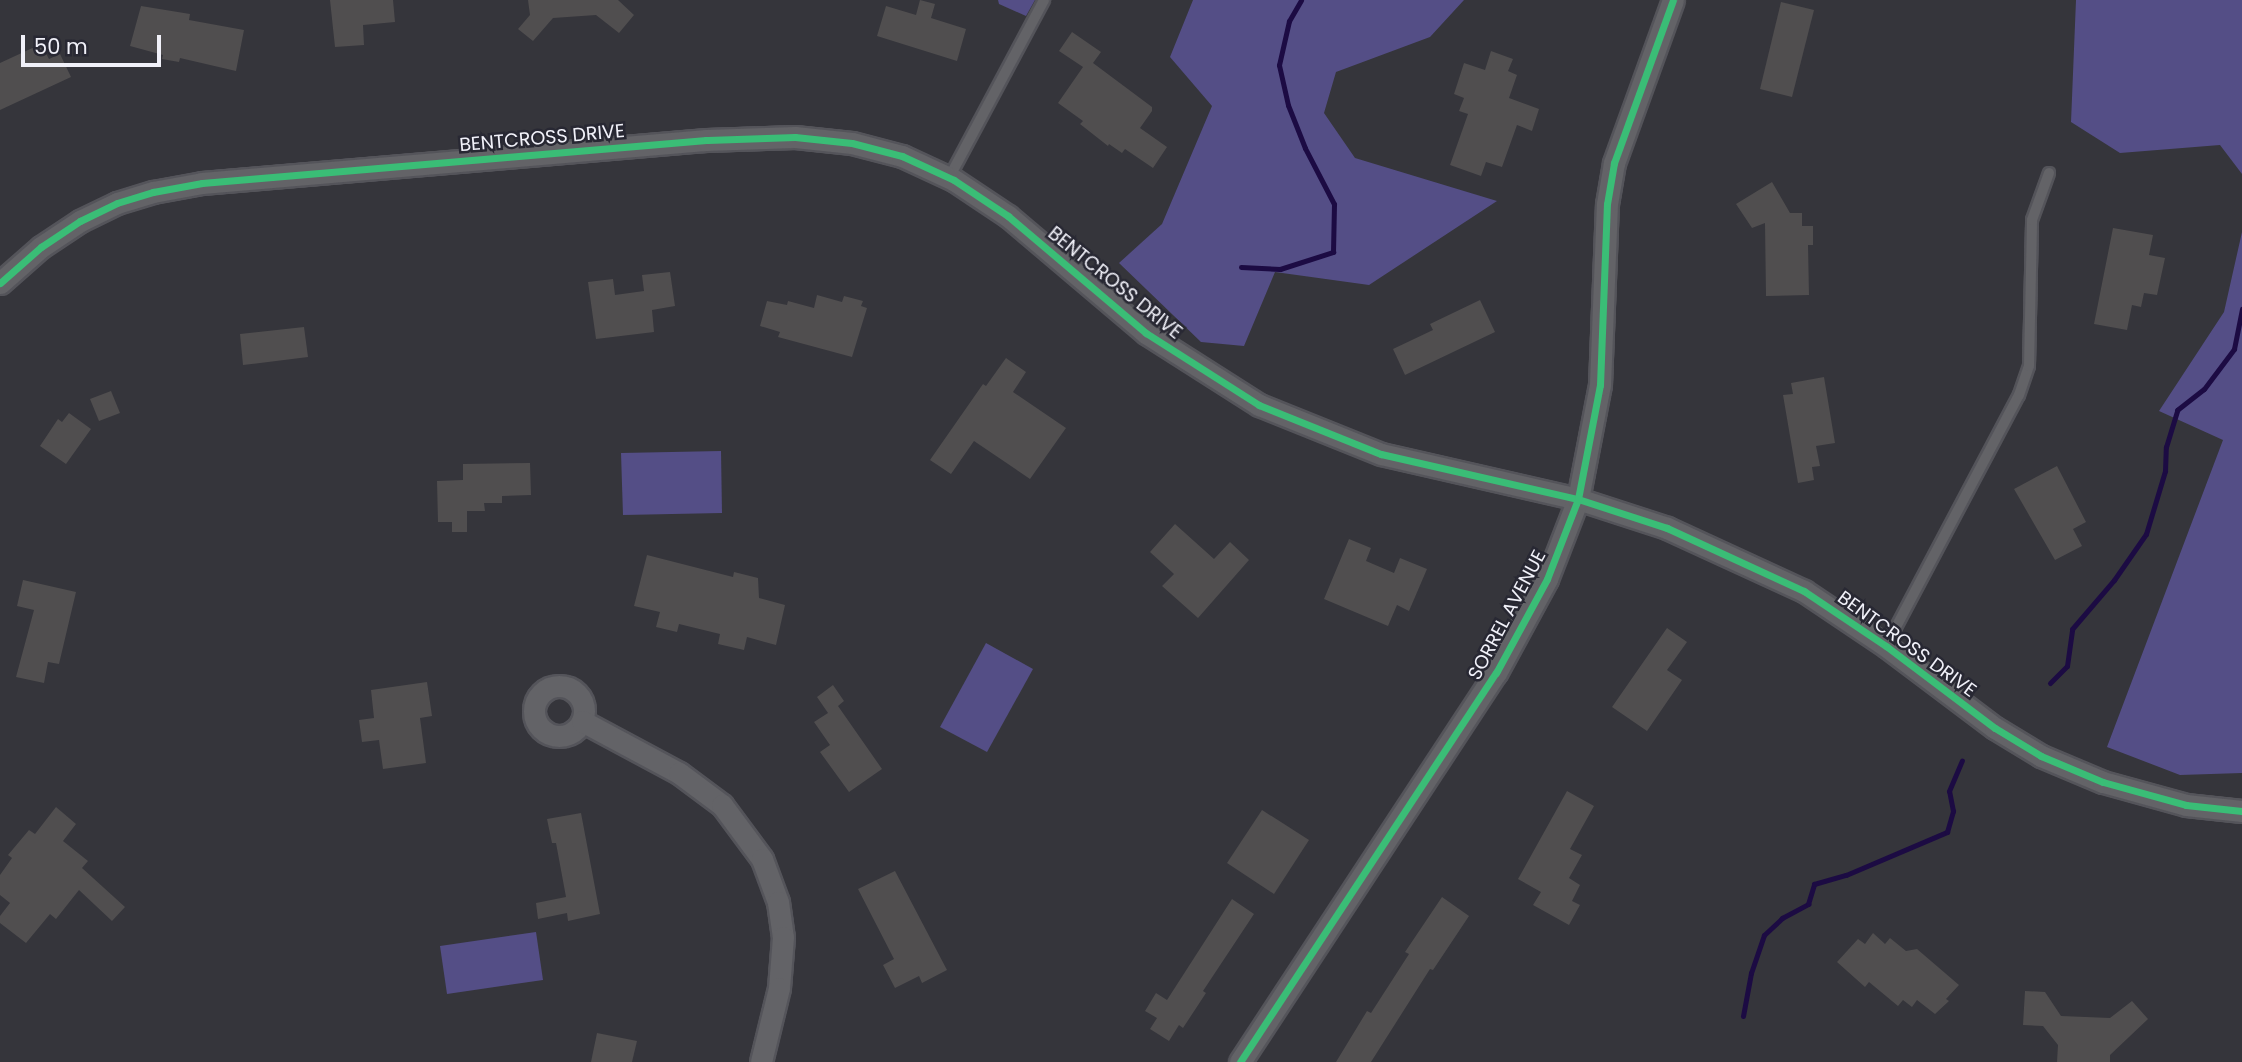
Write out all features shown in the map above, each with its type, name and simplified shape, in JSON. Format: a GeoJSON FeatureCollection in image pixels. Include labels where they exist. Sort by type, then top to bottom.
{"type":"FeatureCollection","features":[{"type":"Feature","properties":{"kind":"street","name":"SORREL AVENUE"},"geometry":{"type":"LineString","coordinates":[[1240,1062],[1496,673],[1547,579],[1578,499],[1600,385],[1607,204],[1614,163],[1673,0]]}},
{"type":"Feature","properties":{"kind":"street","name":"BENTCROSS DRIVE"},"geometry":{"type":"LineString","coordinates":[[0,283],[41,247],[80,220],[141,196],[201,183],[706,140],[795,137],[852,143],[902,156],[949,178],[1008,216],[1146,333],[1259,405],[1381,454],[1578,499],[1667,528],[1804,591],[1886,646],[1995,728],[2041,756],[2126,789],[2186,804],[2242,811]]}},
{"type":"Feature","properties":{"kind":"street"},"geometry":{"type":"LineString","coordinates":[[582,721],[679,773],[722,805],[762,859],[778,902],[783,937],[779,988],[761,1062]]}},
{"type":"Feature","properties":{"kind":"lane"},"geometry":{"type":"LineString","coordinates":[[949,178],[1044,0]]}},
{"type":"Feature","properties":{"kind":"lane"},"geometry":{"type":"LineString","coordinates":[[1886,646],[2020,395],[2029,366],[2032,220],[2049,173]]}},
{"type":"Feature","properties":{"kind":"shaded area"},"geometry":{"type":"Polygon","coordinates":[[[998,0],[1035,0],[1026,16],[999,4],[998,0]]]}},
{"type":"Feature","properties":{"kind":"shaded area"},"geometry":{"type":"Polygon","coordinates":[[[1193,0],[1464,0],[1430,37],[1336,72],[1324,113],[1355,158],[1497,201],[1369,285],[1275,272],[1244,346],[1201,342],[1119,263],[1162,224],[1212,106],[1170,57],[1193,0]]]}},
{"type":"Feature","properties":{"kind":"shaded area"},"geometry":{"type":"Polygon","coordinates":[[[2076,0],[2242,0],[2242,174],[2220,145],[2120,153],[2071,122],[2076,0]]]}},
{"type":"Feature","properties":{"kind":"shaded area"},"geometry":{"type":"Polygon","coordinates":[[[2242,232],[2242,773],[2180,775],[2107,747],[2223,440],[2159,411],[2224,312],[2242,232]]]}},
{"type":"Feature","properties":{"kind":"shaded area"},"geometry":{"type":"Polygon","coordinates":[[[721,451],[722,513],[623,515],[621,453],[721,451]]]}},
{"type":"Feature","properties":{"kind":"shaded area"},"geometry":{"type":"Polygon","coordinates":[[[986,643],[1033,669],[987,752],[940,727],[986,643]]]}},
{"type":"Feature","properties":{"kind":"shaded area"},"geometry":{"type":"Polygon","coordinates":[[[536,932],[543,980],[447,994],[440,946],[536,932]]]}},
{"type":"Feature","properties":{"kind":"building"},"geometry":{"type":"Polygon","coordinates":[[[330,0],[393,0],[395,22],[363,25],[364,45],[335,47],[330,0]]]}},
{"type":"Feature","properties":{"kind":"building"},"geometry":{"type":"Polygon","coordinates":[[[528,0],[618,0],[634,15],[619,33],[596,15],[553,18],[533,41],[518,29],[530,15],[528,0]]]}},
{"type":"Feature","properties":{"kind":"building"},"geometry":{"type":"Polygon","coordinates":[[[920,0],[935,4],[931,18],[966,29],[957,61],[877,36],[886,6],[916,15],[920,0]]]}},
{"type":"Feature","properties":{"kind":"building"},"geometry":{"type":"Polygon","coordinates":[[[1781,2],[1814,10],[1792,97],[1760,89],[1781,2]]]}},
{"type":"Feature","properties":{"kind":"building"},"geometry":{"type":"Polygon","coordinates":[[[141,6],[190,14],[189,20],[244,30],[236,71],[180,58],[179,62],[162,59],[163,55],[130,46],[141,6]]]}},
{"type":"Feature","properties":{"kind":"building"},"geometry":{"type":"Polygon","coordinates":[[[1072,32],[1101,52],[1093,63],[1152,107],[1140,128],[1167,147],[1153,168],[1125,149],[1122,153],[1109,144],[1108,146],[1080,124],[1083,121],[1058,103],[1083,67],[1059,51],[1072,32]]]}},
{"type":"Feature","properties":{"kind":"building"},"geometry":{"type":"Polygon","coordinates":[[[41,44],[49,59],[60,54],[71,77],[0,110],[0,63],[41,44]]]}},
{"type":"Feature","properties":{"kind":"building"},"geometry":{"type":"Polygon","coordinates":[[[1491,51],[1513,59],[1508,71],[1517,75],[1509,98],[1539,109],[1532,131],[1517,125],[1502,167],[1486,162],[1481,176],[1450,165],[1468,114],[1459,111],[1464,98],[1454,94],[1464,63],[1485,70],[1491,51]]]}},
{"type":"Feature","properties":{"kind":"building"},"geometry":{"type":"Polygon","coordinates":[[[1772,182],[1790,213],[1802,213],[1802,226],[1813,226],[1813,245],[1808,245],[1809,295],[1766,296],[1765,223],[1752,228],[1736,204],[1772,182]]]}},
{"type":"Feature","properties":{"kind":"building"},"geometry":{"type":"Polygon","coordinates":[[[2113,228],[2153,235],[2149,255],[2165,258],[2157,295],[2144,293],[2141,307],[2132,305],[2127,330],[2094,324],[2113,228]]]}},
{"type":"Feature","properties":{"kind":"building"},"geometry":{"type":"Polygon","coordinates":[[[670,272],[675,306],[652,310],[654,332],[596,339],[588,282],[613,279],[615,295],[644,291],[642,275],[670,272]]]}},
{"type":"Feature","properties":{"kind":"building"},"geometry":{"type":"Polygon","coordinates":[[[817,295],[842,302],[844,296],[863,301],[861,306],[867,308],[852,357],[778,337],[780,332],[760,326],[767,301],[787,305],[788,301],[814,308],[817,295]]]}},
{"type":"Feature","properties":{"kind":"building"},"geometry":{"type":"Polygon","coordinates":[[[1480,300],[1495,332],[1405,375],[1393,349],[1433,330],[1430,324],[1480,300]]]}},
{"type":"Feature","properties":{"kind":"building"},"geometry":{"type":"Polygon","coordinates":[[[304,327],[308,357],[243,365],[240,334],[304,327]]]}},
{"type":"Feature","properties":{"kind":"building"},"geometry":{"type":"Polygon","coordinates":[[[1006,358],[1026,372],[1013,392],[1066,428],[1030,479],[974,441],[951,474],[930,460],[983,384],[986,386],[1006,358]]]}},
{"type":"Feature","properties":{"kind":"building"},"geometry":{"type":"Polygon","coordinates":[[[1824,377],[1835,443],[1816,446],[1820,466],[1812,467],[1814,480],[1798,483],[1783,395],[1793,394],[1791,383],[1824,377]]]}},
{"type":"Feature","properties":{"kind":"building"},"geometry":{"type":"Polygon","coordinates":[[[111,391],[120,413],[99,421],[90,399],[111,391]]]}},
{"type":"Feature","properties":{"kind":"building"},"geometry":{"type":"Polygon","coordinates":[[[69,413],[91,429],[66,464],[40,446],[58,419],[62,422],[69,413]]]}},
{"type":"Feature","properties":{"kind":"building"},"geometry":{"type":"Polygon","coordinates":[[[530,463],[531,495],[502,496],[502,503],[484,503],[485,511],[467,511],[467,532],[452,532],[452,522],[438,522],[437,481],[463,480],[463,464],[530,463]]]}},
{"type":"Feature","properties":{"kind":"building"},"geometry":{"type":"Polygon","coordinates":[[[2057,466],[2086,522],[2073,529],[2082,546],[2055,560],[2014,489],[2057,466]]]}},
{"type":"Feature","properties":{"kind":"building"},"geometry":{"type":"Polygon","coordinates":[[[1175,524],[1214,559],[1230,542],[1249,560],[1198,618],[1162,586],[1174,574],[1150,552],[1175,524]]]}},
{"type":"Feature","properties":{"kind":"building"},"geometry":{"type":"Polygon","coordinates":[[[1349,539],[1371,548],[1366,561],[1394,573],[1400,558],[1427,569],[1409,611],[1397,605],[1388,626],[1324,599],[1349,539]]]}},
{"type":"Feature","properties":{"kind":"building"},"geometry":{"type":"Polygon","coordinates":[[[647,555],[733,577],[734,572],[758,578],[759,598],[785,605],[776,645],[747,637],[744,650],[718,644],[720,634],[679,624],[677,632],[656,627],[660,612],[634,606],[647,555]]]}},
{"type":"Feature","properties":{"kind":"building"},"geometry":{"type":"Polygon","coordinates":[[[23,580],[76,592],[59,664],[48,662],[44,683],[16,677],[34,610],[17,606],[23,580]]]}},
{"type":"Feature","properties":{"kind":"building"},"geometry":{"type":"Polygon","coordinates":[[[1667,628],[1687,642],[1667,670],[1682,680],[1647,731],[1612,707],[1667,628]]]}},
{"type":"Feature","properties":{"kind":"building"},"geometry":{"type":"Polygon","coordinates":[[[427,682],[432,716],[420,718],[426,763],[383,769],[379,740],[362,742],[359,720],[374,718],[371,690],[427,682]]]}},
{"type":"Feature","properties":{"kind":"building"},"geometry":{"type":"Polygon","coordinates":[[[833,685],[844,701],[838,706],[882,769],[849,792],[820,752],[830,745],[814,722],[828,713],[817,697],[833,685]]]}},
{"type":"Feature","properties":{"kind":"building"},"geometry":{"type":"Polygon","coordinates":[[[1567,791],[1594,806],[1570,849],[1582,855],[1569,878],[1580,885],[1572,901],[1580,905],[1569,925],[1533,905],[1541,892],[1518,879],[1567,791]]]}},
{"type":"Feature","properties":{"kind":"building"},"geometry":{"type":"Polygon","coordinates":[[[56,807],[76,824],[63,841],[88,861],[82,868],[125,907],[112,921],[79,890],[56,919],[50,914],[26,943],[0,923],[0,916],[10,903],[0,895],[0,875],[12,858],[8,855],[29,830],[35,834],[56,807]]]}},
{"type":"Feature","properties":{"kind":"building"},"geometry":{"type":"Polygon","coordinates":[[[1262,810],[1309,840],[1274,894],[1227,863],[1262,810]]]}},
{"type":"Feature","properties":{"kind":"building"},"geometry":{"type":"Polygon","coordinates":[[[581,813],[600,914],[568,921],[567,913],[538,919],[536,903],[566,897],[556,843],[552,843],[547,819],[581,813]]]}},
{"type":"Feature","properties":{"kind":"building"},"geometry":{"type":"Polygon","coordinates":[[[895,871],[947,970],[922,983],[919,976],[895,988],[883,965],[894,959],[858,889],[895,871]]]}},
{"type":"Feature","properties":{"kind":"building"},"geometry":{"type":"Polygon","coordinates":[[[1442,897],[1469,916],[1433,970],[1430,969],[1371,1062],[1336,1062],[1367,1011],[1371,1013],[1409,954],[1405,952],[1442,897]]]}},
{"type":"Feature","properties":{"kind":"building"},"geometry":{"type":"Polygon","coordinates":[[[1232,899],[1254,914],[1203,991],[1206,993],[1183,1028],[1179,1025],[1169,1041],[1150,1029],[1157,1018],[1145,1011],[1156,993],[1167,1000],[1232,899]]]}},
{"type":"Feature","properties":{"kind":"building"},"geometry":{"type":"Polygon","coordinates":[[[1873,933],[1885,944],[1890,938],[1906,951],[1917,949],[1959,985],[1946,999],[1949,1001],[1935,1014],[1917,1000],[1912,1007],[1903,1000],[1898,1006],[1869,982],[1865,987],[1837,962],[1858,939],[1865,944],[1873,933]]]}},
{"type":"Feature","properties":{"kind":"building"},"geometry":{"type":"Polygon","coordinates":[[[2025,991],[2045,992],[2061,1016],[2110,1018],[2132,1001],[2148,1019],[2110,1055],[2110,1062],[2057,1062],[2058,1045],[2043,1026],[2023,1025],[2025,991]]]}},
{"type":"Feature","properties":{"kind":"building"},"geometry":{"type":"Polygon","coordinates":[[[597,1033],[637,1041],[632,1062],[591,1062],[597,1033]]]}},
{"type":"Feature","properties":{"kind":"waterway"},"geometry":{"type":"LineString","coordinates":[[1241,267],[1280,269],[1333,252],[1334,204],[1305,148],[1288,105],[1279,65],[1289,21],[1301,0]]}},
{"type":"Feature","properties":{"kind":"waterway"},"geometry":{"type":"LineString","coordinates":[[2050,683],[2067,666],[2072,629],[2114,580],[2146,534],[2165,471],[2166,447],[2177,410],[2204,389],[2234,349],[2242,309]]}},
{"type":"Feature","properties":{"kind":"waterway"},"geometry":{"type":"LineString","coordinates":[[1743,1016],[1751,973],[1764,935],[1782,918],[1808,904],[1814,884],[1846,875],[1947,832],[1953,811],[1949,791],[1962,761]]}},
{"type":"Feature","properties":{"kind":"cycle path"},"geometry":{"type":"LineString","coordinates":[[1240,1062],[1496,673],[1547,579],[1578,499],[1600,385],[1607,204],[1614,163],[1673,0]]}},
{"type":"Feature","properties":{"kind":"cycle path"},"geometry":{"type":"LineString","coordinates":[[0,283],[41,247],[80,221],[117,203],[153,192],[202,183],[706,140],[795,137],[852,143],[902,156],[954,180],[1008,216],[1146,333],[1259,405],[1381,454],[1578,499],[1667,528],[1804,591],[1886,646],[1995,728],[2041,756],[2103,782],[2186,805],[2242,811]]}}]}
